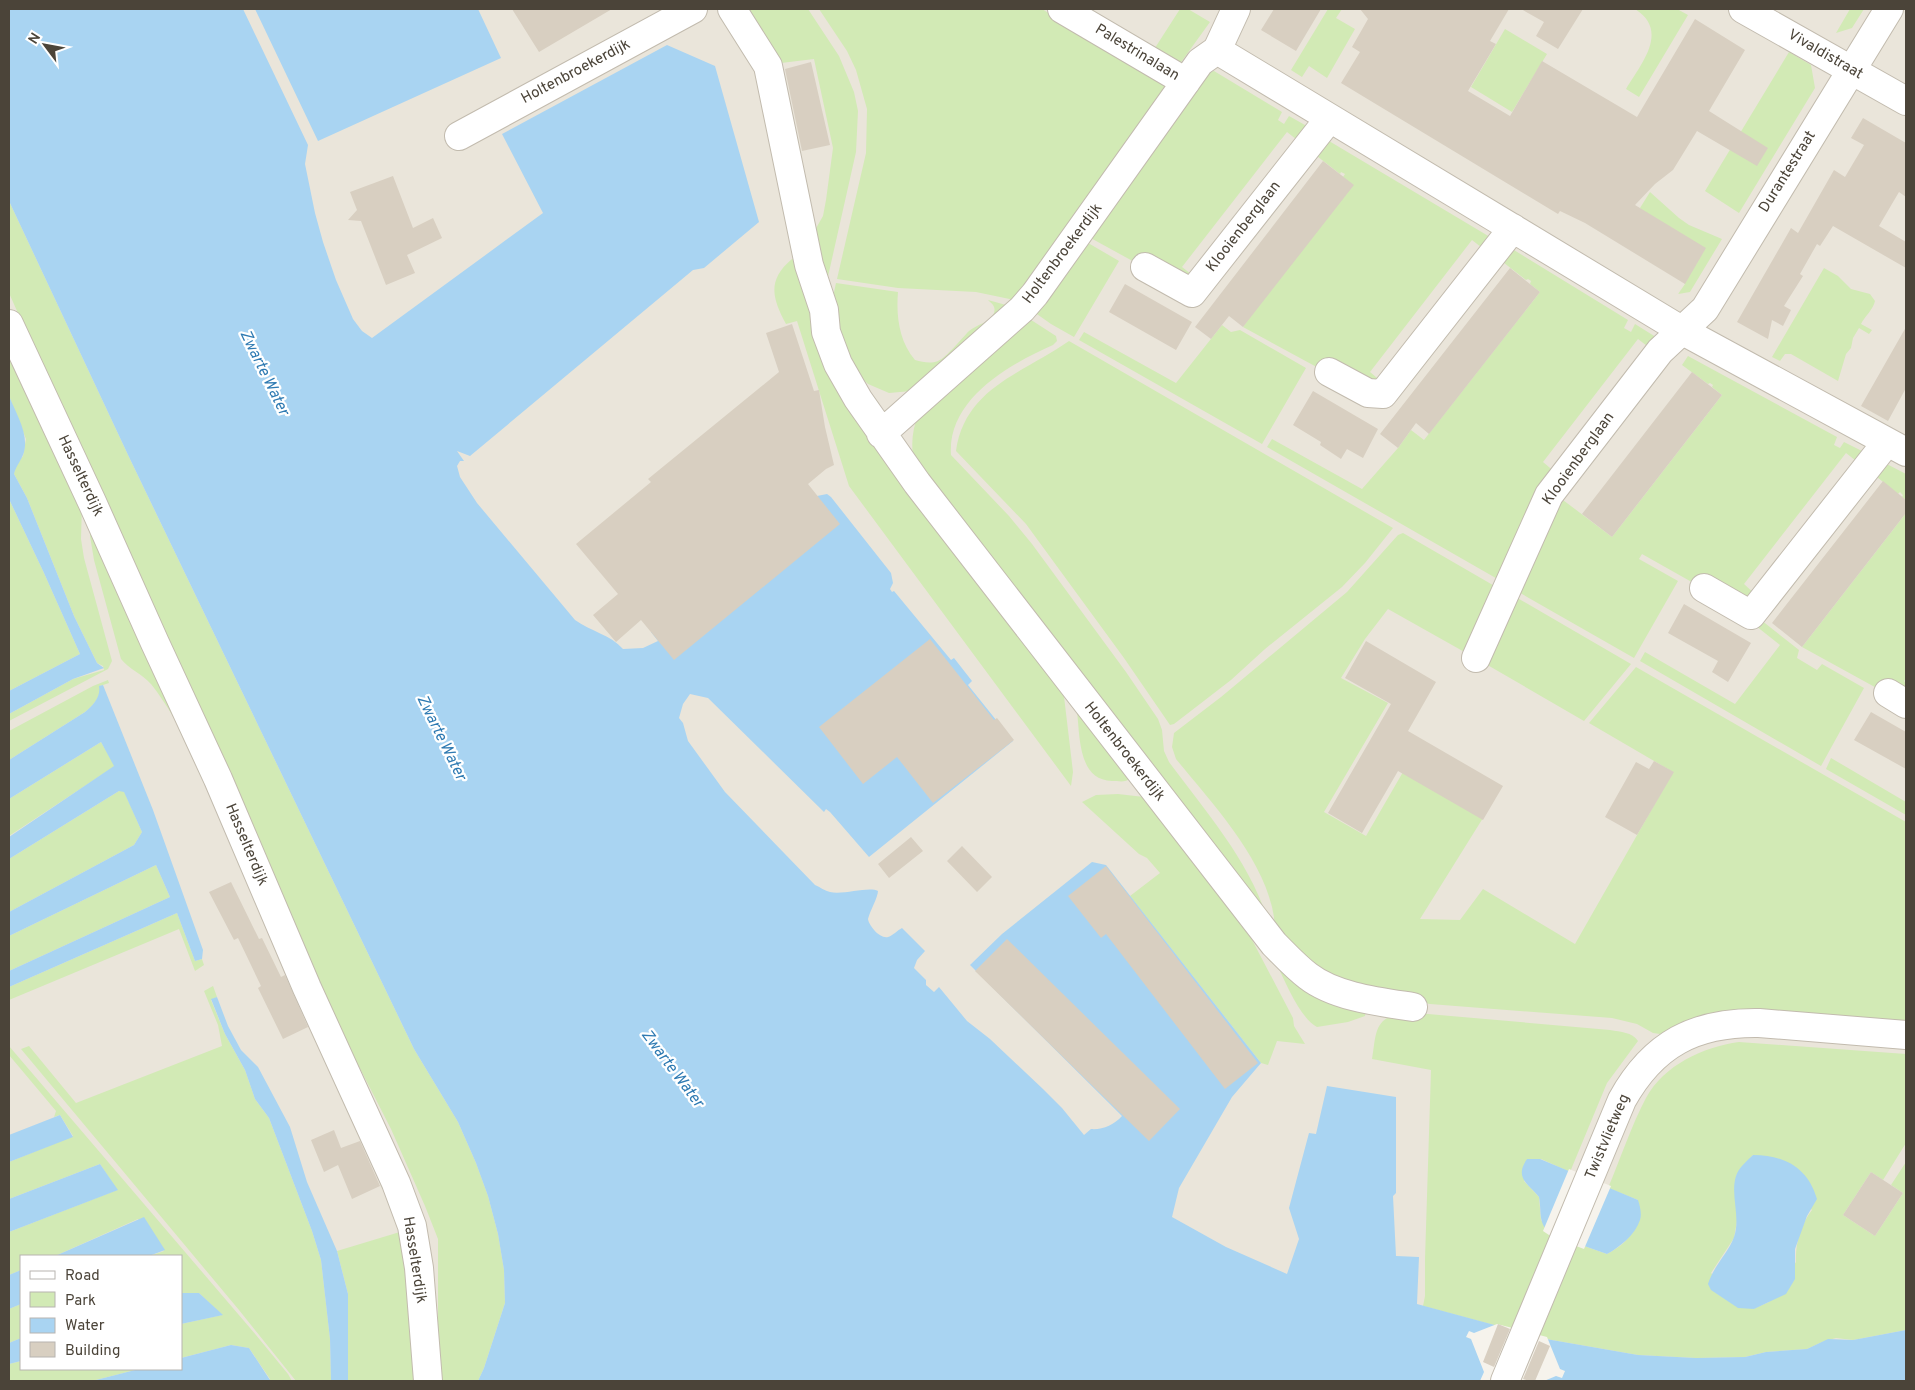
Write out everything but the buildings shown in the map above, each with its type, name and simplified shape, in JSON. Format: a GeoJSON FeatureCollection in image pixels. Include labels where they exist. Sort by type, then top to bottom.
{"type":"FeatureCollection","features":[{"type":"Feature","properties":{"kind":"street","name":"Holtenbroekerdijk"},"geometry":{"type":"LineString","coordinates":[[459,136],[693,9]]}},
{"type":"Feature","properties":{"kind":"street","name":"Holtenbroekerdijk"},"geometry":{"type":"LineString","coordinates":[[732,9],[768,66],[809,265],[824,310],[829,342],[843,373],[881,434],[916,483],[1274,944],[1309,977],[1326,986],[1374,1001],[1412,1007]]}},
{"type":"Feature","properties":{"kind":"street","name":"Palestrinalaan"},"geometry":{"type":"LineString","coordinates":[[1062,9],[1186,82]]}},
{"type":"Feature","properties":{"kind":"street"},"geometry":{"type":"LineString","coordinates":[[1236,9],[1216,50],[1683,331],[1897,447],[1751,615],[1704,588]]}},
{"type":"Feature","properties":{"kind":"street","name":"Vivaldistraat"},"geometry":{"type":"LineString","coordinates":[[1743,9],[1906,101]]}},
{"type":"Feature","properties":{"kind":"street","name":"Durantestraat"},"geometry":{"type":"LineString","coordinates":[[1683,331],[1705,309],[1889,9]]}},
{"type":"Feature","properties":{"kind":"street","name":"Holtenbroekerdijk"},"geometry":{"type":"LineString","coordinates":[[881,434],[1022,309],[1036,294],[1200,62],[1216,50]]}},
{"type":"Feature","properties":{"kind":"street","name":"Klooienberglaan"},"geometry":{"type":"LineString","coordinates":[[1145,267],[1192,293],[1329,119]]}},
{"type":"Feature","properties":{"kind":"street"},"geometry":{"type":"LineString","coordinates":[[1329,372],[1368,393],[1383,394],[1513,228]]}},
{"type":"Feature","properties":{"kind":"street","name":"Hasselterdijk"},"geometry":{"type":"LineString","coordinates":[[9,324],[218,779],[307,988],[396,1182],[412,1226],[419,1268],[428,1381]]}},
{"type":"Feature","properties":{"kind":"street","name":"Klooienberglaan"},"geometry":{"type":"LineString","coordinates":[[1476,658],[1549,495],[1660,351],[1683,331]]}},
{"type":"Feature","properties":{"kind":"street","name":"Twistvlietweg"},"geometry":{"type":"LineString","coordinates":[[1505,1381],[1622,1100],[1656,1054],[1680,1039],[1718,1025],[1736,1023],[1759,1023],[1906,1035]]}},
{"type":"Feature","properties":{"kind":"shaded area"},"geometry":{"type":"Polygon","coordinates":[[[9,9],[1906,9],[1906,1381],[9,1381],[9,9]]]}},
{"type":"Feature","properties":{"kind":"green space"},"geometry":{"type":"Polygon","coordinates":[[[749,9],[808,9],[839,56],[854,92],[858,111],[856,152],[827,281],[822,283],[815,230],[823,216],[833,148],[814,59],[781,63],[749,9]]]}},
{"type":"Feature","properties":{"kind":"green space"},"geometry":{"type":"Polygon","coordinates":[[[819,9],[1042,9],[1167,85],[1019,301],[976,292],[898,288],[837,279],[866,153],[867,109],[856,70],[847,51],[819,9]]]}},
{"type":"Feature","properties":{"kind":"green space"},"geometry":{"type":"Polygon","coordinates":[[[1180,9],[1188,9],[1210,22],[1179,65],[1153,51],[1180,9]]]}},
{"type":"Feature","properties":{"kind":"green space"},"geometry":{"type":"Polygon","coordinates":[[[1328,9],[1342,9],[1336,18],[1355,29],[1327,78],[1309,66],[1302,77],[1291,70],[1328,9]]]}},
{"type":"Feature","properties":{"kind":"green space"},"geometry":{"type":"Polygon","coordinates":[[[1635,9],[1677,9],[1688,15],[1639,97],[1626,89],[1645,59],[1651,37],[1650,27],[1645,18],[1635,9]]]}},
{"type":"Feature","properties":{"kind":"green space"},"geometry":{"type":"Polygon","coordinates":[[[1850,9],[1864,9],[1852,28],[1836,33],[1850,9]]]}},
{"type":"Feature","properties":{"kind":"green space"},"geometry":{"type":"Polygon","coordinates":[[[1505,29],[1547,54],[1512,112],[1471,87],[1505,29]]]}},
{"type":"Feature","properties":{"kind":"green space"},"geometry":{"type":"Polygon","coordinates":[[[1789,52],[1811,65],[1815,88],[1739,213],[1705,191],[1789,52]]]}},
{"type":"Feature","properties":{"kind":"green space"},"geometry":{"type":"Polygon","coordinates":[[[1214,71],[1282,112],[1278,120],[1284,124],[1289,116],[1312,129],[1301,143],[1287,132],[1182,267],[1196,278],[1138,264],[1087,236],[1210,72],[1214,71]]]}},
{"type":"Feature","properties":{"kind":"green space"},"geometry":{"type":"Polygon","coordinates":[[[1324,138],[1495,240],[1486,251],[1472,240],[1370,372],[1383,383],[1324,371],[1243,327],[1345,174],[1341,172],[1340,174],[1313,153],[1324,138]]]}},
{"type":"Feature","properties":{"kind":"green space"},"geometry":{"type":"Polygon","coordinates":[[[1650,192],[1689,225],[1722,239],[1690,292],[1678,294],[1685,284],[1640,208],[1650,192]]]}},
{"type":"Feature","properties":{"kind":"green space"},"geometry":{"type":"Polygon","coordinates":[[[9,201],[129,457],[414,1049],[458,1122],[476,1163],[488,1196],[498,1234],[504,1270],[505,1303],[478,1381],[440,1381],[438,1364],[438,1239],[391,1129],[349,1047],[276,894],[9,293],[9,201]]]}},
{"type":"Feature","properties":{"kind":"green space"},"geometry":{"type":"Polygon","coordinates":[[[1083,240],[1119,261],[1074,337],[1034,312],[1083,240]]]}},
{"type":"Feature","properties":{"kind":"green space"},"geometry":{"type":"Polygon","coordinates":[[[1509,247],[1628,320],[1624,328],[1631,332],[1635,324],[1659,339],[1651,349],[1638,339],[1543,462],[1556,473],[1501,581],[1267,447],[1272,439],[1362,489],[1411,430],[1424,440],[1540,292],[1530,284],[1531,281],[1526,280],[1499,259],[1509,247]]]}},
{"type":"Feature","properties":{"kind":"green space"},"geometry":{"type":"Polygon","coordinates":[[[792,259],[799,261],[816,320],[1063,688],[1073,772],[1071,786],[849,486],[797,321],[786,324],[775,298],[775,282],[784,267],[792,259]]]}},
{"type":"Feature","properties":{"kind":"green space"},"geometry":{"type":"Polygon","coordinates":[[[1824,268],[1838,276],[1851,289],[1870,294],[1875,301],[1861,324],[1872,330],[1869,334],[1859,328],[1853,338],[1851,348],[1846,354],[1838,381],[1791,354],[1785,354],[1780,361],[1772,357],[1824,268]]]}},
{"type":"Feature","properties":{"kind":"green space"},"geometry":{"type":"Polygon","coordinates":[[[836,283],[898,292],[898,319],[905,345],[915,360],[926,362],[935,362],[942,359],[969,331],[990,319],[994,309],[988,300],[1006,305],[911,391],[889,393],[868,384],[845,363],[831,306],[836,283]]]}},
{"type":"Feature","properties":{"kind":"green space"},"geometry":{"type":"Polygon","coordinates":[[[1025,316],[1056,336],[1057,341],[1001,373],[984,386],[970,401],[959,417],[952,435],[951,455],[1009,516],[1032,544],[1126,672],[1158,719],[1162,730],[1164,751],[1169,762],[1237,855],[1259,895],[1267,917],[913,456],[913,434],[919,413],[1025,316]]]}},
{"type":"Feature","properties":{"kind":"green space"},"geometry":{"type":"Polygon","coordinates":[[[1222,325],[1231,332],[1240,330],[1306,368],[1262,444],[1079,340],[1084,332],[1176,383],[1222,325]]]}},
{"type":"Feature","properties":{"kind":"green space"},"geometry":{"type":"Polygon","coordinates":[[[9,338],[82,504],[81,539],[84,558],[112,661],[108,669],[9,721],[9,714],[73,679],[104,670],[103,666],[97,663],[74,616],[27,498],[14,474],[15,466],[23,456],[26,439],[9,396],[9,338]]]}},
{"type":"Feature","properties":{"kind":"green space"},"geometry":{"type":"Polygon","coordinates":[[[1069,341],[1393,528],[1365,563],[1342,587],[1265,649],[1231,680],[1174,724],[1170,725],[1124,658],[1026,524],[956,451],[962,429],[971,411],[984,397],[999,384],[1069,341]]]}},
{"type":"Feature","properties":{"kind":"green space"},"geometry":{"type":"Polygon","coordinates":[[[1688,356],[1837,437],[1834,445],[1840,448],[1844,442],[1868,454],[1860,464],[1846,453],[1744,584],[1757,596],[1739,599],[1697,585],[1642,554],[1639,559],[1678,581],[1634,658],[1515,590],[1559,497],[1612,537],[1722,395],[1712,387],[1713,385],[1708,384],[1682,365],[1688,356]]]}},
{"type":"Feature","properties":{"kind":"green space"},"geometry":{"type":"Polygon","coordinates":[[[1881,461],[1906,474],[1906,500],[1900,492],[1898,494],[1872,473],[1881,461]]]}},
{"type":"Feature","properties":{"kind":"green space"},"geometry":{"type":"Polygon","coordinates":[[[9,499],[80,654],[9,691],[9,499]]]}},
{"type":"Feature","properties":{"kind":"green space"},"geometry":{"type":"Polygon","coordinates":[[[1906,513],[1906,678],[1904,681],[1906,683],[1906,695],[1882,691],[1802,647],[1906,513]]]}},
{"type":"Feature","properties":{"kind":"green space"},"geometry":{"type":"Polygon","coordinates":[[[91,528],[196,753],[151,684],[121,659],[94,560],[90,536],[91,528]]]}},
{"type":"Feature","properties":{"kind":"green space"},"geometry":{"type":"Polygon","coordinates":[[[1403,533],[1498,588],[1468,654],[1388,609],[1365,639],[1341,678],[1388,703],[1324,812],[1366,836],[1403,772],[1483,818],[1420,919],[1460,920],[1483,889],[1575,944],[1673,772],[1589,723],[1636,667],[1906,822],[1906,1021],[1744,1010],[1707,1014],[1660,1034],[1653,1033],[1637,1024],[1612,1018],[1430,1004],[1321,972],[1275,935],[1273,911],[1266,887],[1255,864],[1225,818],[1176,759],[1172,747],[1174,733],[1221,697],[1347,592],[1398,535],[1403,533]]]}},
{"type":"Feature","properties":{"kind":"green space"},"geometry":{"type":"Polygon","coordinates":[[[1514,596],[1631,664],[1584,721],[1484,663],[1514,596]]]}},
{"type":"Feature","properties":{"kind":"green space"},"geometry":{"type":"Polygon","coordinates":[[[1761,620],[1799,650],[1797,658],[1817,670],[1822,664],[1864,688],[1821,766],[1640,661],[1645,652],[1735,704],[1780,645],[1756,626],[1761,620]]]}},
{"type":"Feature","properties":{"kind":"green space"},"geometry":{"type":"Polygon","coordinates":[[[108,680],[109,683],[100,686],[96,701],[85,712],[9,760],[9,731],[93,686],[108,680]]]}},
{"type":"Feature","properties":{"kind":"green space"},"geometry":{"type":"Polygon","coordinates":[[[1077,711],[1131,778],[1129,780],[1112,781],[1101,779],[1093,773],[1087,765],[1080,744],[1077,711]]]}},
{"type":"Feature","properties":{"kind":"green space"},"geometry":{"type":"Polygon","coordinates":[[[101,742],[115,766],[9,836],[9,799],[101,742]]]}},
{"type":"Feature","properties":{"kind":"green space"},"geometry":{"type":"Polygon","coordinates":[[[1831,758],[1906,802],[1906,815],[1826,769],[1831,758]]]}},
{"type":"Feature","properties":{"kind":"green space"},"geometry":{"type":"Polygon","coordinates":[[[119,791],[124,791],[142,832],[134,845],[9,912],[9,859],[119,791]]]}},
{"type":"Feature","properties":{"kind":"green space"},"geometry":{"type":"Polygon","coordinates":[[[1118,794],[1144,797],[1238,913],[1293,1018],[1294,1026],[1305,1044],[1277,1041],[1268,1065],[1261,1063],[1130,896],[1160,873],[1147,858],[1139,854],[1082,802],[1096,795],[1118,794]]]}},
{"type":"Feature","properties":{"kind":"green space"},"geometry":{"type":"Polygon","coordinates":[[[156,865],[170,897],[9,971],[9,936],[156,865]]]}},
{"type":"Feature","properties":{"kind":"green space"},"geometry":{"type":"Polygon","coordinates":[[[177,913],[195,961],[202,959],[204,965],[195,971],[179,929],[9,1000],[9,987],[177,913]]]}},
{"type":"Feature","properties":{"kind":"green space"},"geometry":{"type":"Polygon","coordinates":[[[1277,965],[1366,1011],[1365,1016],[1348,1022],[1317,1027],[1299,1008],[1277,965]]]}},
{"type":"Feature","properties":{"kind":"green space"},"geometry":{"type":"Polygon","coordinates":[[[213,986],[217,997],[211,1000],[225,1034],[245,1070],[255,1099],[269,1118],[312,1231],[321,1260],[330,1339],[331,1381],[296,1381],[21,1049],[29,1046],[76,1103],[222,1046],[218,1025],[204,991],[213,986]]]}},
{"type":"Feature","properties":{"kind":"green space"},"geometry":{"type":"Polygon","coordinates":[[[1397,1014],[1428,1014],[1610,1030],[1626,1033],[1636,1038],[1638,1041],[1607,1083],[1570,1172],[1541,1159],[1527,1159],[1524,1181],[1539,1197],[1541,1220],[1553,1235],[1607,1254],[1623,1243],[1632,1232],[1638,1200],[1608,1188],[1646,1098],[1663,1076],[1674,1067],[1698,1053],[1725,1044],[1739,1042],[1906,1054],[1906,1143],[1883,1180],[1871,1172],[1843,1215],[1875,1236],[1903,1193],[1891,1185],[1906,1162],[1906,1330],[1853,1340],[1836,1338],[1807,1349],[1766,1352],[1745,1357],[1696,1358],[1638,1355],[1546,1339],[1423,1306],[1425,1296],[1431,1070],[1372,1059],[1377,1031],[1380,1025],[1389,1017],[1397,1014]],[[1753,1155],[1736,1176],[1737,1221],[1734,1238],[1711,1273],[1753,1309],[1769,1302],[1796,1262],[1800,1235],[1812,1210],[1753,1155]]]}},
{"type":"Feature","properties":{"kind":"green space"},"geometry":{"type":"Polygon","coordinates":[[[9,1046],[256,1335],[292,1381],[261,1381],[270,1379],[249,1348],[231,1345],[182,1358],[182,1324],[222,1315],[199,1293],[182,1293],[182,1255],[152,1255],[164,1251],[138,1219],[57,1255],[20,1255],[20,1270],[9,1275],[9,1232],[117,1190],[100,1164],[9,1199],[9,1162],[73,1136],[60,1115],[54,1117],[56,1111],[9,1055],[9,1046]]]}},
{"type":"Feature","properties":{"kind":"green space"},"geometry":{"type":"Polygon","coordinates":[[[413,1228],[419,1381],[348,1381],[348,1294],[337,1251],[413,1228]]]}},
{"type":"Feature","properties":{"kind":"green space"},"geometry":{"type":"Polygon","coordinates":[[[20,1304],[20,1338],[9,1343],[9,1309],[20,1304]]]}},
{"type":"Feature","properties":{"kind":"green space"},"geometry":{"type":"Polygon","coordinates":[[[20,1361],[20,1370],[135,1370],[92,1381],[9,1381],[9,1364],[20,1361]]]}},
{"type":"Feature","properties":{"kind":"water","name":"Zwarte Water"},"geometry":{"type":"Polygon","coordinates":[[[9,9],[243,9],[308,145],[305,164],[315,213],[336,280],[353,319],[362,331],[372,338],[543,213],[502,134],[667,45],[715,66],[759,222],[704,268],[693,270],[470,456],[457,451],[464,461],[460,461],[457,466],[460,477],[477,503],[575,620],[613,640],[623,649],[643,648],[658,641],[651,632],[817,496],[827,494],[891,573],[893,583],[890,589],[892,592],[894,591],[951,660],[954,658],[972,681],[968,685],[1013,741],[869,857],[830,812],[826,809],[824,812],[708,698],[690,694],[683,704],[679,718],[683,723],[688,741],[725,792],[815,885],[836,893],[869,889],[878,891],[868,919],[878,934],[885,937],[890,936],[902,928],[925,951],[917,960],[914,968],[926,980],[926,985],[934,992],[939,987],[967,1021],[990,1039],[1043,1089],[1062,1108],[1084,1135],[1091,1129],[1104,1128],[1112,1124],[1122,1116],[970,965],[1002,934],[1092,862],[1106,865],[1261,1063],[1232,1097],[1179,1188],[1172,1217],[1226,1247],[1287,1274],[1299,1239],[1289,1208],[1309,1133],[1316,1134],[1327,1086],[1396,1097],[1396,1193],[1393,1196],[1396,1256],[1419,1257],[1417,1304],[1546,1339],[1638,1355],[1696,1358],[1745,1357],[1766,1352],[1807,1349],[1828,1339],[1853,1340],[1906,1330],[1906,1381],[478,1381],[505,1303],[504,1270],[498,1234],[488,1196],[458,1122],[414,1049],[129,457],[9,201],[9,9]]]}},
{"type":"Feature","properties":{"kind":"water"},"geometry":{"type":"Polygon","coordinates":[[[255,9],[478,9],[501,58],[318,141],[255,9]]]}},
{"type":"Feature","properties":{"kind":"water"},"geometry":{"type":"Polygon","coordinates":[[[9,396],[25,438],[24,452],[14,474],[27,498],[74,616],[97,663],[104,668],[73,679],[9,714],[9,691],[80,654],[9,499],[9,396]]]}},
{"type":"Feature","properties":{"kind":"water"},"geometry":{"type":"Polygon","coordinates":[[[103,685],[153,810],[203,950],[202,959],[195,961],[177,913],[9,987],[9,971],[170,897],[156,865],[9,936],[9,912],[134,845],[142,832],[124,792],[119,791],[9,859],[9,837],[114,766],[101,742],[9,799],[9,760],[85,712],[98,697],[99,686],[103,685]]]}},
{"type":"Feature","properties":{"kind":"water"},"geometry":{"type":"Polygon","coordinates":[[[217,997],[228,1026],[241,1050],[258,1067],[290,1127],[307,1182],[337,1251],[348,1294],[348,1381],[331,1381],[330,1339],[321,1260],[312,1231],[269,1118],[255,1099],[245,1070],[225,1034],[211,999],[217,997]]]}},
{"type":"Feature","properties":{"kind":"water"},"geometry":{"type":"Polygon","coordinates":[[[60,1115],[73,1137],[9,1162],[9,1135],[60,1115]]]}},
{"type":"Feature","properties":{"kind":"water"},"geometry":{"type":"Polygon","coordinates":[[[1753,1155],[1775,1158],[1794,1165],[1808,1179],[1817,1199],[1807,1216],[1795,1249],[1795,1279],[1786,1294],[1754,1309],[1738,1308],[1711,1290],[1708,1284],[1734,1237],[1736,1222],[1734,1183],[1737,1173],[1753,1155]]]}},
{"type":"Feature","properties":{"kind":"water"},"geometry":{"type":"Polygon","coordinates":[[[1527,1159],[1540,1159],[1638,1200],[1641,1218],[1635,1231],[1622,1244],[1607,1254],[1553,1235],[1542,1223],[1539,1197],[1522,1176],[1523,1166],[1527,1159]]]}},
{"type":"Feature","properties":{"kind":"water"},"geometry":{"type":"Polygon","coordinates":[[[100,1164],[118,1190],[9,1232],[9,1199],[100,1164]]]}},
{"type":"Feature","properties":{"kind":"water"},"geometry":{"type":"Polygon","coordinates":[[[144,1217],[165,1250],[152,1255],[57,1255],[144,1217]]]}},
{"type":"Feature","properties":{"kind":"water"},"geometry":{"type":"Polygon","coordinates":[[[20,1270],[20,1304],[9,1309],[9,1275],[20,1270]]]}},
{"type":"Feature","properties":{"kind":"water"},"geometry":{"type":"Polygon","coordinates":[[[182,1293],[199,1293],[223,1315],[182,1324],[182,1293]]]}},
{"type":"Feature","properties":{"kind":"water"},"geometry":{"type":"Polygon","coordinates":[[[20,1338],[20,1361],[9,1364],[9,1343],[20,1338]]]}},
{"type":"Feature","properties":{"kind":"water"},"geometry":{"type":"Polygon","coordinates":[[[231,1345],[249,1348],[270,1380],[92,1381],[135,1370],[182,1370],[182,1358],[231,1345]]]}},
{"type":"Feature","properties":{"kind":"pier"},"geometry":{"type":"Polygon","coordinates":[[[1569,1169],[1611,1186],[1584,1249],[1552,1237],[1543,1231],[1569,1169]]]}},
{"type":"Feature","properties":{"kind":"pier"},"geometry":{"type":"Polygon","coordinates":[[[1497,1324],[1547,1337],[1560,1369],[1565,1371],[1562,1378],[1556,1376],[1544,1381],[1480,1381],[1484,1372],[1471,1339],[1466,1337],[1469,1331],[1474,1333],[1497,1324]]]}}]}
